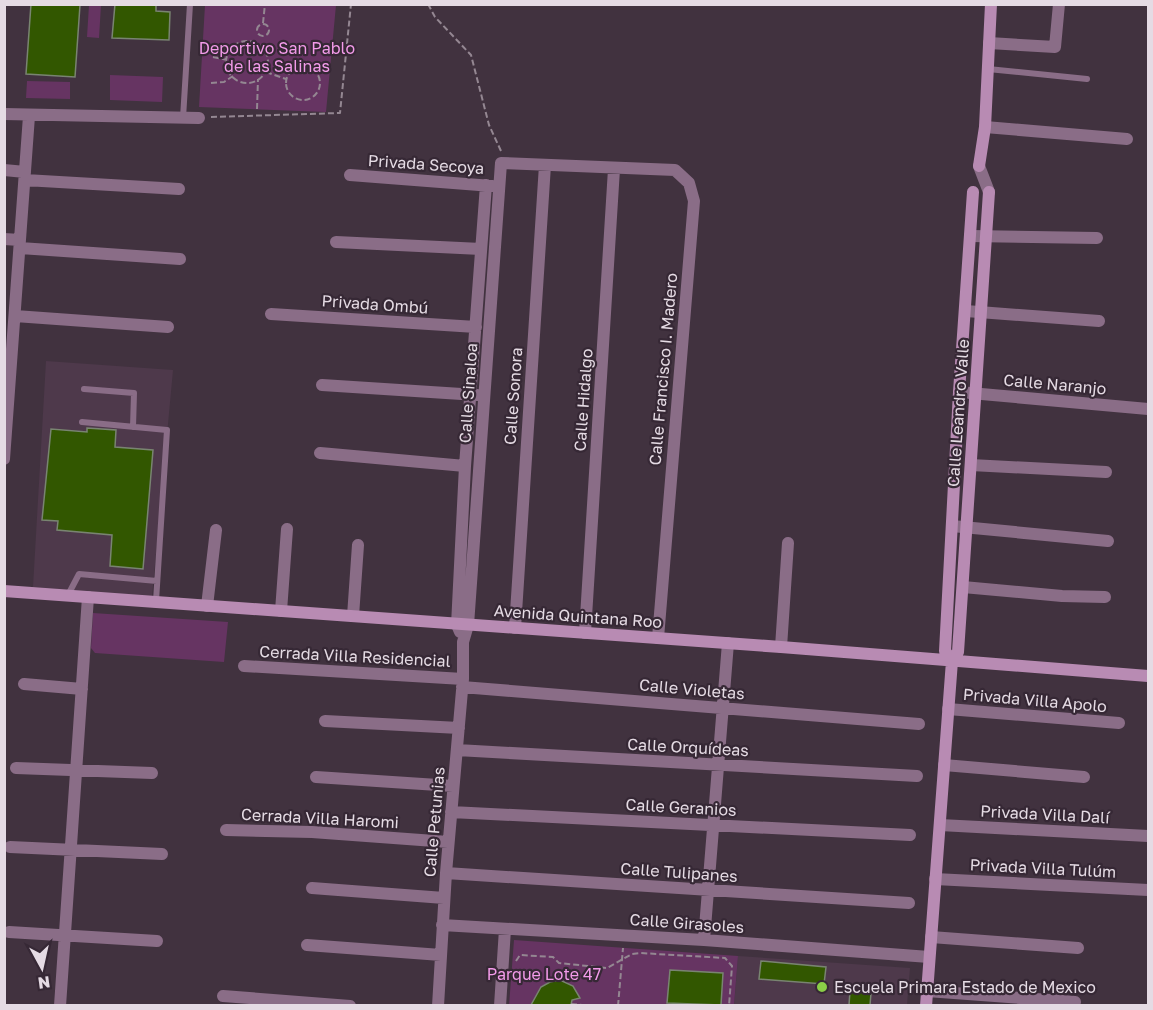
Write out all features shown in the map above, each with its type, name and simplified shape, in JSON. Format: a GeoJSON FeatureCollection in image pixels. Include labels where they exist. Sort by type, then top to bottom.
{"type":"FeatureCollection","features":[{"type":"Feature","properties":{"kind":"street","name":"Calle Leandro Valle"},"geometry":{"type":"LineString","coordinates":[[952,661],[945,651],[959,392],[974,192],[985,127],[991,4]]}},
{"type":"Feature","properties":{"kind":"street"},"geometry":{"type":"LineString","coordinates":[[989,43],[1054,47],[1059,4]]}},
{"type":"Feature","properties":{"kind":"street"},"geometry":{"type":"LineString","coordinates":[[4,114],[199,118]]}},
{"type":"Feature","properties":{"kind":"street"},"geometry":{"type":"LineString","coordinates":[[5,451],[12,310],[20,244],[29,116]]}},
{"type":"Feature","properties":{"kind":"street"},"geometry":{"type":"LineString","coordinates":[[985,127],[1127,139]]}},
{"type":"Feature","properties":{"kind":"street","name":"Calle Francisco I. Madero"},"geometry":{"type":"LineString","coordinates":[[501,163],[675,170],[689,183],[694,201],[658,638]]}},
{"type":"Feature","properties":{"kind":"street","name":"Calle Sinaloa"},"geometry":{"type":"LineString","coordinates":[[463,625],[484,395],[501,163]]}},
{"type":"Feature","properties":{"kind":"street","name":"Calle Sonora"},"geometry":{"type":"LineString","coordinates":[[514,628],[545,165]]}},
{"type":"Feature","properties":{"kind":"street","name":"Calle Leandro Valle"},"geometry":{"type":"LineString","coordinates":[[926,1005],[952,661],[958,652],[987,237],[989,192],[980,166]]}},
{"type":"Feature","properties":{"kind":"street","name":"Calle Hidalgo"},"geometry":{"type":"LineString","coordinates":[[585,633],[614,169]]}},
{"type":"Feature","properties":{"kind":"street"},"geometry":{"type":"LineString","coordinates":[[4,170],[25,176],[179,189]]}},
{"type":"Feature","properties":{"kind":"street","name":"Privada Secoya"},"geometry":{"type":"LineString","coordinates":[[350,175],[499,186]]}},
{"type":"Feature","properties":{"kind":"street","name":"Calle Sinaloa"},"geometry":{"type":"LineString","coordinates":[[463,625],[465,466],[486,185]]}},
{"type":"Feature","properties":{"kind":"street"},"geometry":{"type":"LineString","coordinates":[[970,236],[1097,238]]}},
{"type":"Feature","properties":{"kind":"street"},"geometry":{"type":"LineString","coordinates":[[4,239],[20,244],[180,259]]}},
{"type":"Feature","properties":{"kind":"street"},"geometry":{"type":"LineString","coordinates":[[336,242],[481,249]]}},
{"type":"Feature","properties":{"kind":"street"},"geometry":{"type":"LineString","coordinates":[[12,310],[168,327]]}},
{"type":"Feature","properties":{"kind":"street"},"geometry":{"type":"LineString","coordinates":[[966,311],[1099,321]]}},
{"type":"Feature","properties":{"kind":"street","name":"Privada Ombú"},"geometry":{"type":"LineString","coordinates":[[271,314],[476,327]]}},
{"type":"Feature","properties":{"kind":"street"},"geometry":{"type":"LineString","coordinates":[[322,385],[484,395]]}},
{"type":"Feature","properties":{"kind":"street","name":"Calle Naranjo"},"geometry":{"type":"LineString","coordinates":[[959,392],[1149,408]]}},
{"type":"Feature","properties":{"kind":"street"},"geometry":{"type":"LineString","coordinates":[[320,453],[465,466]]}},
{"type":"Feature","properties":{"kind":"street"},"geometry":{"type":"LineString","coordinates":[[970,465],[1106,472]]}},
{"type":"Feature","properties":{"kind":"street"},"geometry":{"type":"LineString","coordinates":[[952,526],[1108,541]]}},
{"type":"Feature","properties":{"kind":"street"},"geometry":{"type":"LineString","coordinates":[[281,611],[287,529]]}},
{"type":"Feature","properties":{"kind":"street"},"geometry":{"type":"LineString","coordinates":[[207,606],[216,530]]}},
{"type":"Feature","properties":{"kind":"street"},"geometry":{"type":"LineString","coordinates":[[781,647],[788,543]]}},
{"type":"Feature","properties":{"kind":"street"},"geometry":{"type":"LineString","coordinates":[[353,616],[358,545]]}},
{"type":"Feature","properties":{"kind":"street"},"geometry":{"type":"LineString","coordinates":[[963,587],[1062,596],[1106,597]]}},
{"type":"Feature","properties":{"kind":"street","name":"Avenida Quintana Roo"},"geometry":{"type":"LineString","coordinates":[[4,591],[1149,676]]}},
{"type":"Feature","properties":{"kind":"street"},"geometry":{"type":"LineString","coordinates":[[60,1005],[88,597]]}},
{"type":"Feature","properties":{"kind":"street","name":"Calle Petunias"},"geometry":{"type":"LineString","coordinates":[[438,1005],[448,842],[463,683],[463,625]]}},
{"type":"Feature","properties":{"kind":"street"},"geometry":{"type":"LineString","coordinates":[[704,940],[728,644]]}},
{"type":"Feature","properties":{"kind":"street","name":"Cerrada Villa Residencial"},"geometry":{"type":"LineString","coordinates":[[244,666],[463,683]]}},
{"type":"Feature","properties":{"kind":"street","name":"Calle Violetas"},"geometry":{"type":"LineString","coordinates":[[463,683],[919,724]]}},
{"type":"Feature","properties":{"kind":"street"},"geometry":{"type":"LineString","coordinates":[[24,684],[82,689]]}},
{"type":"Feature","properties":{"kind":"street","name":"Privada Villa Apolo"},"geometry":{"type":"LineString","coordinates":[[948,709],[1119,723]]}},
{"type":"Feature","properties":{"kind":"street"},"geometry":{"type":"LineString","coordinates":[[326,720],[459,728]]}},
{"type":"Feature","properties":{"kind":"street","name":"Calle Orquídeas"},"geometry":{"type":"LineString","coordinates":[[457,750],[917,777]]}},
{"type":"Feature","properties":{"kind":"street"},"geometry":{"type":"LineString","coordinates":[[944,765],[1084,777]]}},
{"type":"Feature","properties":{"kind":"street"},"geometry":{"type":"LineString","coordinates":[[16,768],[152,773]]}},
{"type":"Feature","properties":{"kind":"street"},"geometry":{"type":"LineString","coordinates":[[315,777],[453,786]]}},
{"type":"Feature","properties":{"kind":"street","name":"Calle Geranios"},"geometry":{"type":"LineString","coordinates":[[451,812],[910,835]]}},
{"type":"Feature","properties":{"kind":"street","name":"Privada Villa Dalí"},"geometry":{"type":"LineString","coordinates":[[940,825],[1149,836]]}},
{"type":"Feature","properties":{"kind":"street","name":"Cerrada Villa Haromi"},"geometry":{"type":"LineString","coordinates":[[226,830],[312,832],[448,842]]}},
{"type":"Feature","properties":{"kind":"street"},"geometry":{"type":"LineString","coordinates":[[10,847],[162,854]]}},
{"type":"Feature","properties":{"kind":"street","name":"Calle Tulipanes"},"geometry":{"type":"LineString","coordinates":[[446,873],[909,903]]}},
{"type":"Feature","properties":{"kind":"street","name":"Privada Villa Tulúm"},"geometry":{"type":"LineString","coordinates":[[936,879],[1149,890]]}},
{"type":"Feature","properties":{"kind":"street"},"geometry":{"type":"LineString","coordinates":[[312,888],[444,898]]}},
{"type":"Feature","properties":{"kind":"street","name":"Calle Girasoles"},"geometry":{"type":"LineString","coordinates":[[442,925],[704,940],[929,957]]}},
{"type":"Feature","properties":{"kind":"street"},"geometry":{"type":"LineString","coordinates":[[500,1005],[505,929]]}},
{"type":"Feature","properties":{"kind":"street"},"geometry":{"type":"LineString","coordinates":[[9,932],[157,941]]}},
{"type":"Feature","properties":{"kind":"street"},"geometry":{"type":"LineString","coordinates":[[931,937],[1078,948]]}},
{"type":"Feature","properties":{"kind":"street"},"geometry":{"type":"LineString","coordinates":[[307,945],[441,955]]}},
{"type":"Feature","properties":{"kind":"street"},"geometry":{"type":"LineString","coordinates":[[927,991],[1075,1002]]}},
{"type":"Feature","properties":{"kind":"street"},"geometry":{"type":"LineString","coordinates":[[223,996],[350,1005]]}},
{"type":"Feature","properties":{"kind":"lane"},"geometry":{"type":"LineString","coordinates":[[183,118],[190,4]]}},
{"type":"Feature","properties":{"kind":"lane"},"geometry":{"type":"LineString","coordinates":[[988,69],[1087,79]]}},
{"type":"Feature","properties":{"kind":"lane"},"geometry":{"type":"LineString","coordinates":[[84,389],[134,393],[133,427]]}},
{"type":"Feature","properties":{"kind":"lane"},"geometry":{"type":"LineString","coordinates":[[82,422],[167,430],[156,602]]}},
{"type":"Feature","properties":{"kind":"lane"},"geometry":{"type":"LineString","coordinates":[[68,596],[79,574],[157,581]]}},
{"type":"Feature","properties":{"kind":"path"},"geometry":{"type":"LineString","coordinates":[[263,23],[265,4]]}},
{"type":"Feature","properties":{"kind":"path"},"geometry":{"type":"LineString","coordinates":[[199,118],[340,113],[351,4]]}},
{"type":"Feature","properties":{"kind":"path"},"geometry":{"type":"LineString","coordinates":[[428,4],[435,17],[471,55],[489,125],[501,148],[501,163]]}},
{"type":"Feature","properties":{"kind":"path"},"geometry":{"type":"LineString","coordinates":[[262,36],[257,33],[256,29],[263,23]]}},
{"type":"Feature","properties":{"kind":"path"},"geometry":{"type":"LineString","coordinates":[[262,36],[269,30],[268,26],[263,23]]}},
{"type":"Feature","properties":{"kind":"path"},"geometry":{"type":"LineString","coordinates":[[261,46],[251,41],[238,43],[229,53],[227,60],[227,67],[232,76],[242,82],[249,82],[258,79],[266,72],[268,59],[261,46],[262,36]]}},
{"type":"Feature","properties":{"kind":"path"},"geometry":{"type":"LineString","coordinates":[[213,57],[227,60]]}},
{"type":"Feature","properties":{"kind":"path"},"geometry":{"type":"LineString","coordinates":[[306,66],[312,68],[319,77],[320,88],[313,98],[296,100],[288,93],[286,79],[295,68],[306,66]]}},
{"type":"Feature","properties":{"kind":"path"},"geometry":{"type":"LineString","coordinates":[[266,72],[286,79]]}},
{"type":"Feature","properties":{"kind":"path"},"geometry":{"type":"LineString","coordinates":[[211,83],[224,82],[232,76]]}},
{"type":"Feature","properties":{"kind":"path"},"geometry":{"type":"LineString","coordinates":[[257,109],[258,79]]}},
{"type":"Feature","properties":{"kind":"path"},"geometry":{"type":"LineString","coordinates":[[618,1005],[623,948]]}},
{"type":"Feature","properties":{"kind":"path"},"geometry":{"type":"LineString","coordinates":[[515,965],[516,959],[526,954],[553,957],[559,963],[607,968],[632,954],[640,953],[725,958],[732,966],[729,1005]]}},
{"type":"Feature","properties":{"kind":"path"},"geometry":{"type":"LineString","coordinates":[[571,1004],[592,1005]]}},
{"type":"Feature","properties":{"kind":"shaded area"},"geometry":{"type":"Polygon","coordinates":[[[46,361],[173,370],[152,597],[33,587],[46,361]]]}},
{"type":"Feature","properties":{"kind":"shaded area","name":"Escuela Primara Estado de Mexico"},"geometry":{"type":"Polygon","coordinates":[[[738,956],[910,968],[907,1005],[734,1006],[738,956]]]}},
{"type":"Feature","properties":{"kind":"green space"},"geometry":{"type":"Polygon","coordinates":[[[89,5],[101,5],[99,38],[87,37],[89,5]]]}},
{"type":"Feature","properties":{"kind":"green space","name":"Deportivo San Pablo de las Salinas"},"geometry":{"type":"Polygon","coordinates":[[[205,5],[336,5],[326,112],[199,107],[205,5]]]}},
{"type":"Feature","properties":{"kind":"green space"},"geometry":{"type":"Polygon","coordinates":[[[110,75],[163,77],[162,102],[110,100],[110,75]]]}},
{"type":"Feature","properties":{"kind":"green space"},"geometry":{"type":"Polygon","coordinates":[[[27,81],[70,82],[70,99],[26,98],[27,81]]]}},
{"type":"Feature","properties":{"kind":"green space"},"geometry":{"type":"Polygon","coordinates":[[[93,613],[228,622],[224,662],[95,653],[91,648],[93,613]]]}},
{"type":"Feature","properties":{"kind":"green space","name":"Parque Lote 47"},"geometry":{"type":"Polygon","coordinates":[[[514,940],[738,956],[734,1005],[509,1006],[514,940]]]}},
{"type":"Feature","properties":{"kind":"building"},"geometry":{"type":"Polygon","coordinates":[[[31,4],[80,5],[75,77],[26,74],[31,4]]]}},
{"type":"Feature","properties":{"kind":"building"},"geometry":{"type":"Polygon","coordinates":[[[115,4],[156,4],[156,11],[170,12],[169,40],[112,38],[115,4]]]}},
{"type":"Feature","properties":{"kind":"building"},"geometry":{"type":"Polygon","coordinates":[[[87,428],[116,430],[115,447],[153,450],[143,569],[110,566],[112,535],[57,530],[58,521],[42,520],[51,429],[87,432],[87,428]]]}},
{"type":"Feature","properties":{"kind":"building"},"geometry":{"type":"Polygon","coordinates":[[[761,961],[826,967],[824,984],[759,979],[761,961]]]}},
{"type":"Feature","properties":{"kind":"building"},"geometry":{"type":"Polygon","coordinates":[[[670,970],[723,973],[721,1005],[667,1003],[670,970]]]}},
{"type":"Feature","properties":{"kind":"building"},"geometry":{"type":"Polygon","coordinates":[[[560,980],[573,986],[580,998],[572,1000],[571,1005],[531,1005],[541,987],[560,980]]]}},
{"type":"Feature","properties":{"kind":"building"},"geometry":{"type":"Polygon","coordinates":[[[850,991],[871,993],[870,1005],[849,1005],[850,991]]]}},
{"type":"Feature","properties":{"kind":"place","name":"Escuela Primara Estado de Mexico"},"geometry":{"type":"Point","coordinates":[822,987]}}]}
